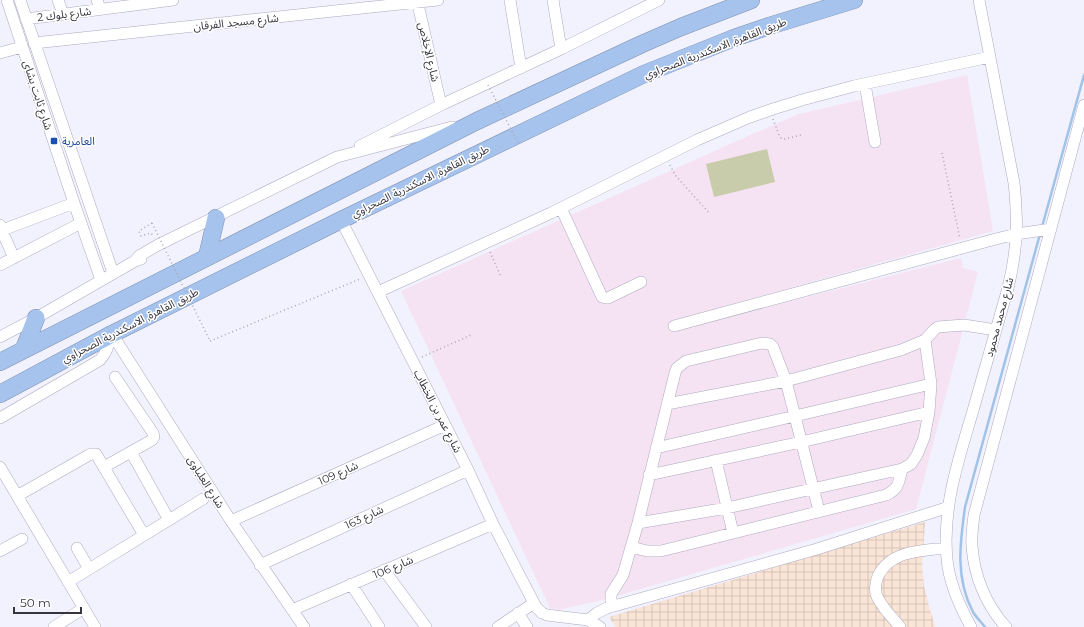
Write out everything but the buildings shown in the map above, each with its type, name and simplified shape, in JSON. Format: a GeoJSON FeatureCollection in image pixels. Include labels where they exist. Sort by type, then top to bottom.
{"type":"FeatureCollection","features":[{"type":"Feature","properties":{"kind":"highway"},"geometry":{"type":"LineString","coordinates":[[0,362],[477,121],[649,41],[750,0]]}},
{"type":"Feature","properties":{"kind":"highway","name":"طريق القاهرة, الاسكندرية الصحراوي"},"geometry":{"type":"LineString","coordinates":[[0,394],[110,334],[341,220],[650,71],[734,38],[854,0]]}},
{"type":"Feature","properties":{"kind":"highway"},"geometry":{"type":"LineString","coordinates":[[207,257],[216,218]]}},
{"type":"Feature","properties":{"kind":"highway"},"geometry":{"type":"LineString","coordinates":[[24,349],[36,318]]}},
{"type":"Feature","properties":{"kind":"street","name":"شارع ثابت بشاى"},"geometry":{"type":"LineString","coordinates":[[6,0],[101,280]]}},
{"type":"Feature","properties":{"kind":"street","name":"شارع ثابت بشاى"},"geometry":{"type":"LineString","coordinates":[[20,0],[113,273]]}},
{"type":"Feature","properties":{"kind":"street"},"geometry":{"type":"LineString","coordinates":[[58,0],[62,14]]}},
{"type":"Feature","properties":{"kind":"street","name":"شارع بلوك 2"},"geometry":{"type":"LineString","coordinates":[[26,19],[62,14],[98,5],[173,0]]}},
{"type":"Feature","properties":{"kind":"street","name":"شارع مسجد الفرقان"},"geometry":{"type":"LineString","coordinates":[[34,43],[417,1],[438,0]]}},
{"type":"Feature","properties":{"kind":"street"},"geometry":{"type":"LineString","coordinates":[[510,0],[521,68]]}},
{"type":"Feature","properties":{"kind":"street"},"geometry":{"type":"LineString","coordinates":[[553,0],[561,49]]}},
{"type":"Feature","properties":{"kind":"street"},"geometry":{"type":"LineString","coordinates":[[0,336],[36,318],[134,261],[209,225],[216,218],[441,105],[561,49],[659,0]]}},
{"type":"Feature","properties":{"kind":"street","name":"شارع محمد محمود"},"geometry":{"type":"LineString","coordinates":[[972,627],[962,610],[952,582],[947,561],[946,528],[959,460],[1008,288],[1013,265],[1016,234],[1014,182],[979,0]]}},
{"type":"Feature","properties":{"kind":"street","name":"شارع الإخلاص"},"geometry":{"type":"LineString","coordinates":[[417,1],[441,105]]}},
{"type":"Feature","properties":{"kind":"street"},"geometry":{"type":"LineString","coordinates":[[0,53],[22,47]]}},
{"type":"Feature","properties":{"kind":"street"},"geometry":{"type":"LineString","coordinates":[[378,292],[561,208],[724,128],[770,110],[865,84],[990,57]]}},
{"type":"Feature","properties":{"kind":"street"},"geometry":{"type":"LineString","coordinates":[[865,84],[875,142]]}},
{"type":"Feature","properties":{"kind":"street"},"geometry":{"type":"LineString","coordinates":[[1006,627],[997,616],[983,592],[976,569],[972,546],[972,529],[976,507],[1084,106]]}},
{"type":"Feature","properties":{"kind":"street"},"geometry":{"type":"LineString","coordinates":[[338,157],[477,121]]}},
{"type":"Feature","properties":{"kind":"street"},"geometry":{"type":"LineString","coordinates":[[14,258],[0,229],[74,203]]}},
{"type":"Feature","properties":{"kind":"street"},"geometry":{"type":"LineString","coordinates":[[561,208],[603,298],[608,298],[641,282]]}},
{"type":"Feature","properties":{"kind":"street","name":"شارع عمر بن الخطاب"},"geometry":{"type":"LineString","coordinates":[[341,220],[534,603]]}},
{"type":"Feature","properties":{"kind":"street"},"geometry":{"type":"LineString","coordinates":[[0,265],[81,223]]}},
{"type":"Feature","properties":{"kind":"street"},"geometry":{"type":"LineString","coordinates":[[674,326],[1016,234],[1051,229]]}},
{"type":"Feature","properties":{"kind":"street"},"geometry":{"type":"LineString","coordinates":[[667,404],[786,381],[901,350],[925,340],[935,329],[943,326],[964,325],[996,330]]}},
{"type":"Feature","properties":{"kind":"street"},"geometry":{"type":"LineString","coordinates":[[0,418],[96,363],[107,351],[110,334]]}},
{"type":"Feature","properties":{"kind":"street","name":"شارع العلباوى"},"geometry":{"type":"LineString","coordinates":[[110,334],[231,521],[304,627]]}},
{"type":"Feature","properties":{"kind":"street"},"geometry":{"type":"LineString","coordinates":[[638,523],[727,508],[902,470],[911,464],[917,456],[924,438],[929,412],[931,384],[925,340]]}},
{"type":"Feature","properties":{"kind":"street"},"geometry":{"type":"LineString","coordinates":[[611,607],[611,594],[623,575],[638,523],[677,368],[686,361],[762,343],[770,344],[773,347],[786,381],[819,512]]}},
{"type":"Feature","properties":{"kind":"street"},"geometry":{"type":"LineString","coordinates":[[104,467],[152,440],[154,437],[115,377]]}},
{"type":"Feature","properties":{"kind":"street"},"geometry":{"type":"LineString","coordinates":[[656,448],[931,384]]}},
{"type":"Feature","properties":{"kind":"street"},"geometry":{"type":"LineString","coordinates":[[649,475],[929,412]]}},
{"type":"Feature","properties":{"kind":"street","name":"شارع 109"},"geometry":{"type":"LineString","coordinates":[[231,521],[445,425]]}},
{"type":"Feature","properties":{"kind":"street"},"geometry":{"type":"LineString","coordinates":[[132,452],[169,520]]}},
{"type":"Feature","properties":{"kind":"street"},"geometry":{"type":"LineString","coordinates":[[17,496],[91,454],[96,454],[144,535]]}},
{"type":"Feature","properties":{"kind":"street"},"geometry":{"type":"LineString","coordinates":[[716,460],[733,533]]}},
{"type":"Feature","properties":{"kind":"street"},"geometry":{"type":"LineString","coordinates":[[0,467],[95,627]]}},
{"type":"Feature","properties":{"kind":"street","name":"شارع 163"},"geometry":{"type":"LineString","coordinates":[[260,564],[468,470]]}},
{"type":"Feature","properties":{"kind":"street"},"geometry":{"type":"LineString","coordinates":[[631,547],[647,551],[661,551],[886,495],[894,491],[898,486],[902,470]]}},
{"type":"Feature","properties":{"kind":"street"},"geometry":{"type":"LineString","coordinates":[[68,582],[203,499]]}},
{"type":"Feature","properties":{"kind":"street"},"geometry":{"type":"LineString","coordinates":[[588,620],[597,613],[611,607],[817,549],[949,507]]}},
{"type":"Feature","properties":{"kind":"street","name":"شارع 106"},"geometry":{"type":"LineString","coordinates":[[292,610],[493,524]]}},
{"type":"Feature","properties":{"kind":"street"},"geometry":{"type":"LineString","coordinates":[[0,551],[22,539]]}},
{"type":"Feature","properties":{"kind":"street"},"geometry":{"type":"LineString","coordinates":[[77,548],[89,569]]}},
{"type":"Feature","properties":{"kind":"street"},"geometry":{"type":"LineString","coordinates":[[900,627],[878,600],[876,595],[876,580],[880,573],[895,557],[904,554],[946,548]]}},
{"type":"Feature","properties":{"kind":"street"},"geometry":{"type":"LineString","coordinates":[[384,570],[426,627]]}},
{"type":"Feature","properties":{"kind":"street"},"geometry":{"type":"LineString","coordinates":[[351,584],[379,627]]}},
{"type":"Feature","properties":{"kind":"street"},"geometry":{"type":"LineString","coordinates":[[498,627],[534,603],[542,613],[547,615],[588,620],[600,627]]}},
{"type":"Feature","properties":{"kind":"street"},"geometry":{"type":"LineString","coordinates":[[54,627],[84,608]]}},
{"type":"Feature","properties":{"kind":"street"},"geometry":{"type":"LineString","coordinates":[[518,614],[527,627]]}},
{"type":"Feature","properties":{"kind":"path"},"geometry":{"type":"LineString","coordinates":[[488,85],[518,143]]}},
{"type":"Feature","properties":{"kind":"path"},"geometry":{"type":"LineString","coordinates":[[770,110],[781,138],[785,139],[801,135]]}},
{"type":"Feature","properties":{"kind":"path"},"geometry":{"type":"LineString","coordinates":[[942,153],[962,248]]}},
{"type":"Feature","properties":{"kind":"path"},"geometry":{"type":"LineString","coordinates":[[667,155],[675,175],[710,214]]}},
{"type":"Feature","properties":{"kind":"path"},"geometry":{"type":"LineString","coordinates":[[149,233],[141,236],[139,231],[152,223],[210,341],[370,276]]}},
{"type":"Feature","properties":{"kind":"path"},"geometry":{"type":"LineString","coordinates":[[486,243],[501,277]]}},
{"type":"Feature","properties":{"kind":"path"},"geometry":{"type":"LineString","coordinates":[[413,362],[471,335]]}},
{"type":"Feature","properties":{"kind":"shaded area"},"geometry":{"type":"Polygon","coordinates":[[[967,75],[993,231],[672,321],[670,332],[961,258],[963,268],[978,272],[916,509],[606,599],[558,610],[550,608],[401,291],[799,114],[967,75]]]}},
{"type":"Feature","properties":{"kind":"shaded area"},"geometry":{"type":"Polygon","coordinates":[[[925,522],[922,567],[924,586],[935,627],[616,627],[609,617],[925,522]]]}},
{"type":"Feature","properties":{"kind":"green space"},"geometry":{"type":"Polygon","coordinates":[[[767,149],[775,182],[714,197],[706,164],[767,149]]]}},
{"type":"Feature","properties":{"kind":"waterway"},"geometry":{"type":"LineString","coordinates":[[1042,227],[1084,75]]}},
{"type":"Feature","properties":{"kind":"waterway"},"geometry":{"type":"LineString","coordinates":[[985,627],[973,612],[963,586],[960,560],[965,507],[1040,234]]}},
{"type":"Feature","properties":{"kind":"place","name":"العامرية"},"geometry":{"type":"Point","coordinates":[54,141]}}]}
